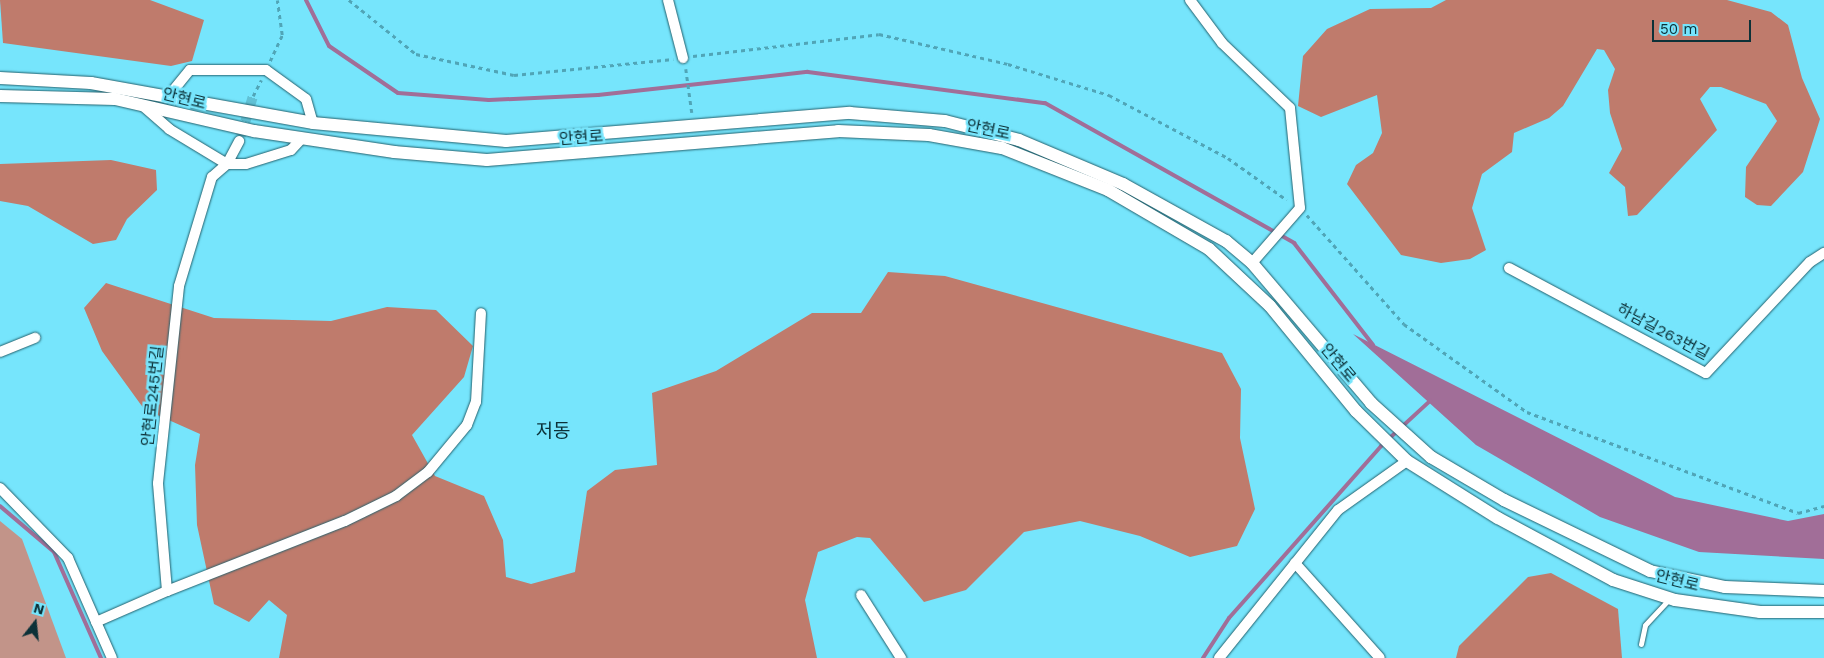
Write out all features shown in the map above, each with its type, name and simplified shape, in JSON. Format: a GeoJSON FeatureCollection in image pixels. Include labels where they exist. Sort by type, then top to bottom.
{"type":"FeatureCollection","features":[{"type":"Feature","properties":{"kind":"street"},"geometry":{"type":"LineString","coordinates":[[668,0],[684,60]]}},
{"type":"Feature","properties":{"kind":"street"},"geometry":{"type":"LineString","coordinates":[[1190,0],[1222,43],[1290,108],[1300,208],[1270,245],[1241,275]]}},
{"type":"Feature","properties":{"kind":"street"},"geometry":{"type":"LineString","coordinates":[[167,98],[190,70],[266,70],[306,100],[313,123]]}},
{"type":"Feature","properties":{"kind":"street","name":"안현로"},"geometry":{"type":"LineString","coordinates":[[0,78],[91,83],[313,123],[506,141],[850,113],[945,121],[991,133],[1055,152],[1132,188],[1226,241],[1252,263],[1405,434],[1420,447],[1504,500],[1650,571],[1725,586],[1824,590]]}},
{"type":"Feature","properties":{"kind":"street","name":"안현로"},"geometry":{"type":"LineString","coordinates":[[0,96],[115,99],[302,138],[487,160],[838,131],[929,135],[1002,148],[1072,174],[1177,228],[1241,275],[1375,430],[1395,450],[1407,461],[1498,518],[1613,580],[1669,598],[1760,612],[1824,612]]}},
{"type":"Feature","properties":{"kind":"street"},"geometry":{"type":"LineString","coordinates":[[142,106],[169,129],[227,164],[246,164],[291,150],[302,138]]}},
{"type":"Feature","properties":{"kind":"street","name":"안현로245번길"},"geometry":{"type":"LineString","coordinates":[[167,591],[158,483],[179,286],[212,177],[227,164],[239,141]]}},
{"type":"Feature","properties":{"kind":"street","name":"하남길263번길"},"geometry":{"type":"LineString","coordinates":[[1508,268],[1706,373],[1790,283],[1824,253]]}},
{"type":"Feature","properties":{"kind":"street"},"geometry":{"type":"LineString","coordinates":[[96,622],[167,591],[345,522],[396,496],[428,472],[467,425],[476,402],[481,313]]}},
{"type":"Feature","properties":{"kind":"street"},"geometry":{"type":"LineString","coordinates":[[0,352],[35,338]]}},
{"type":"Feature","properties":{"kind":"street"},"geometry":{"type":"LineString","coordinates":[[1219,658],[1338,510],[1407,461],[1420,447]]}},
{"type":"Feature","properties":{"kind":"street"},"geometry":{"type":"LineString","coordinates":[[0,488],[68,558],[112,658]]}},
{"type":"Feature","properties":{"kind":"street"},"geometry":{"type":"LineString","coordinates":[[1296,563],[1380,658]]}},
{"type":"Feature","properties":{"kind":"street"},"geometry":{"type":"LineString","coordinates":[[861,595],[901,658]]}},
{"type":"Feature","properties":{"kind":"lane"},"geometry":{"type":"LineString","coordinates":[[1641,644],[1645,625],[1669,598]]}},
{"type":"Feature","properties":{"kind":"path"},"geometry":{"type":"LineString","coordinates":[[252,96],[282,35],[277,0]]}},
{"type":"Feature","properties":{"kind":"path"},"geometry":{"type":"LineString","coordinates":[[684,60],[688,96],[695,127]]}},
{"type":"Feature","properties":{"kind":"shaded area"},"geometry":{"type":"Polygon","coordinates":[[[0,0],[150,0],[204,20],[192,61],[171,66],[3,43],[0,0]]]}},
{"type":"Feature","properties":{"kind":"shaded area"},"geometry":{"type":"Polygon","coordinates":[[[1446,0],[1727,0],[1771,12],[1788,25],[1802,78],[1820,119],[1803,172],[1771,206],[1757,205],[1745,197],[1746,167],[1777,121],[1766,104],[1721,87],[1710,87],[1700,99],[1717,130],[1637,215],[1628,216],[1625,187],[1609,173],[1622,149],[1610,113],[1608,90],[1615,69],[1604,50],[1597,49],[1563,106],[1549,118],[1514,133],[1512,152],[1482,174],[1472,208],[1486,250],[1470,259],[1441,263],[1401,255],[1347,184],[1356,165],[1373,153],[1382,133],[1377,95],[1321,117],[1298,106],[1303,56],[1327,29],[1370,9],[1431,8],[1446,0]]]}},
{"type":"Feature","properties":{"kind":"shaded area"},"geometry":{"type":"Polygon","coordinates":[[[111,160],[156,170],[157,190],[127,219],[116,240],[93,244],[28,206],[0,201],[0,164],[111,160]]]}},
{"type":"Feature","properties":{"kind":"shaded area"},"geometry":{"type":"Polygon","coordinates":[[[888,272],[945,276],[1222,353],[1241,389],[1240,438],[1255,509],[1237,546],[1190,557],[1140,536],[1080,521],[1024,532],[966,590],[924,602],[870,538],[857,537],[818,552],[805,600],[817,658],[279,658],[287,615],[269,600],[249,622],[214,604],[197,525],[195,465],[200,434],[144,409],[102,351],[84,308],[106,283],[214,318],[331,321],[387,307],[436,310],[473,346],[464,377],[412,435],[435,476],[484,496],[503,540],[506,577],[531,584],[575,572],[587,491],[615,470],[657,465],[652,393],[716,371],[812,313],[861,313],[888,272]]]}},
{"type":"Feature","properties":{"kind":"shaded area"},"geometry":{"type":"Polygon","coordinates":[[[1353,334],[1675,497],[1788,521],[1824,514],[1824,559],[1699,552],[1600,517],[1476,445],[1353,334]]]}},
{"type":"Feature","properties":{"kind":"shaded area"},"geometry":{"type":"Polygon","coordinates":[[[0,521],[22,539],[66,658],[0,658],[0,521]]]}},
{"type":"Feature","properties":{"kind":"shaded area"},"geometry":{"type":"Polygon","coordinates":[[[1551,573],[1618,609],[1622,658],[1456,658],[1459,646],[1528,577],[1551,573]]]}},
{"type":"Feature","properties":{"kind":"waterway"},"geometry":{"type":"LineString","coordinates":[[306,0],[329,46],[398,93],[489,100],[598,95],[808,72],[1045,103],[1294,243],[1373,345]]}},
{"type":"Feature","properties":{"kind":"waterway"},"geometry":{"type":"LineString","coordinates":[[1203,658],[1229,618],[1381,446],[1430,401]]}},
{"type":"Feature","properties":{"kind":"waterway"},"geometry":{"type":"LineString","coordinates":[[0,506],[54,552],[101,658]]}},
{"type":"Feature","properties":{"kind":"tunnel"},"geometry":{"type":"LineString","coordinates":[[241,136],[253,96]]}},
{"type":"Feature","properties":{"kind":"district","name":"저동"},"geometry":{"type":"Point","coordinates":[553,431]}}]}
